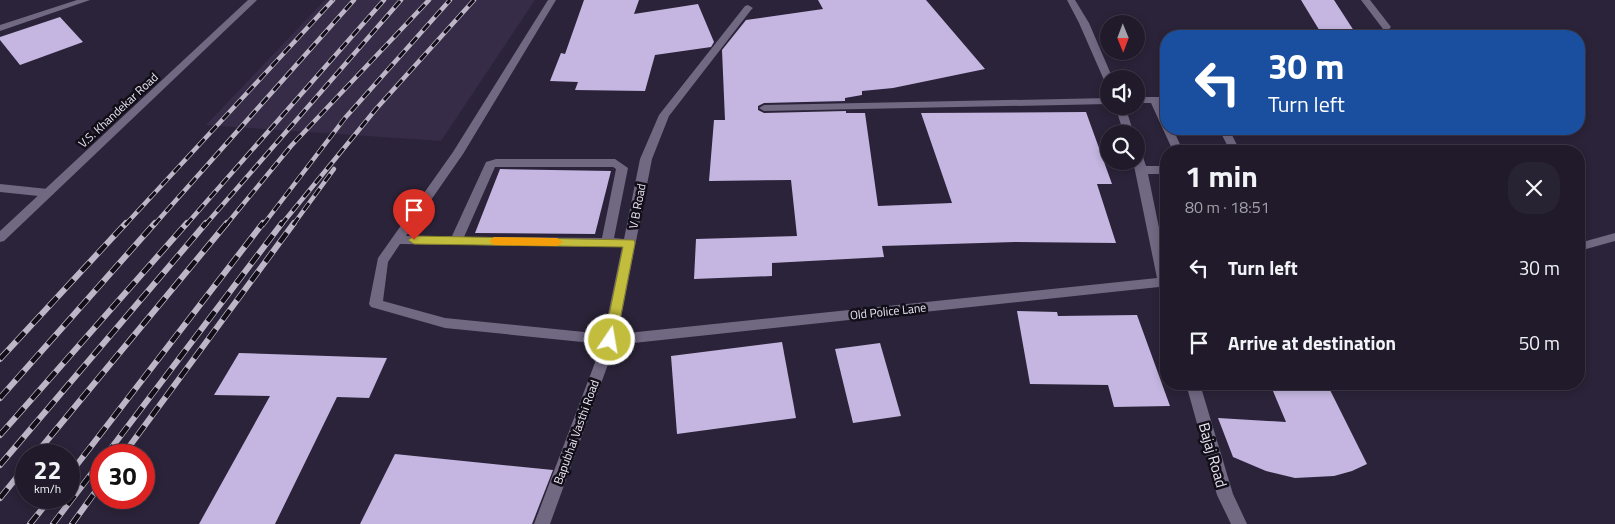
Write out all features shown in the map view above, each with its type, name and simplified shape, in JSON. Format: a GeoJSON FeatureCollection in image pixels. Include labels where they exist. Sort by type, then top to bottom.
{"type":"FeatureCollection","features":[{"type":"Feature","properties":{"kind":"street"},"geometry":{"type":"LineString","coordinates":[[0,28],[86,0]]}},
{"type":"Feature","properties":{"kind":"street","name":"V.S. Khandekar Road"},"geometry":{"type":"LineString","coordinates":[[0,238],[253,0]]}},
{"type":"Feature","properties":{"kind":"street"},"geometry":{"type":"LineString","coordinates":[[397,240],[457,154],[552,0]]}},
{"type":"Feature","properties":{"kind":"street"},"geometry":{"type":"LineString","coordinates":[[1071,0],[1084,23],[1105,70]]}},
{"type":"Feature","properties":{"kind":"street"},"geometry":{"type":"LineString","coordinates":[[1365,0],[1386,27]]}},
{"type":"Feature","properties":{"kind":"street","name":"V B Road"},"geometry":{"type":"LineString","coordinates":[[610,340],[646,160],[664,115],[748,8]]}},
{"type":"Feature","properties":{"kind":"street"},"geometry":{"type":"LineString","coordinates":[[764,108],[1100,100]]}},
{"type":"Feature","properties":{"kind":"street"},"geometry":{"type":"LineString","coordinates":[[1145,100],[1160,100]]}},
{"type":"Feature","properties":{"kind":"street"},"geometry":{"type":"LineString","coordinates":[[456,240],[486,170],[493,164],[615,164],[622,168],[607,243]]}},
{"type":"Feature","properties":{"kind":"street"},"geometry":{"type":"LineString","coordinates":[[1142,170],[1160,260]]}},
{"type":"Feature","properties":{"kind":"street"},"geometry":{"type":"LineString","coordinates":[[1145,170],[1160,170]]}},
{"type":"Feature","properties":{"kind":"street"},"geometry":{"type":"LineString","coordinates":[[0,188],[48,193]]}},
{"type":"Feature","properties":{"kind":"street"},"geometry":{"type":"LineString","coordinates":[[1585,245],[1615,237]]}},
{"type":"Feature","properties":{"kind":"street"},"geometry":{"type":"LineString","coordinates":[[397,240],[630,243]]}},
{"type":"Feature","properties":{"kind":"street","name":"Old Police Lane"},"geometry":{"type":"LineString","coordinates":[[397,240],[382,261],[376,304],[445,323],[610,340],[1160,285]]}},
{"type":"Feature","properties":{"kind":"street","name":"Bapubhai Vasthi Road"},"geometry":{"type":"LineString","coordinates":[[542,524],[610,340]]}},
{"type":"Feature","properties":{"kind":"street","name":"Bajaj Road"},"geometry":{"type":"LineString","coordinates":[[1194,390],[1225,495],[1239,524]]}},
{"type":"Feature","properties":{"kind":"shaded area"},"geometry":{"type":"Polygon","coordinates":[[[325,0],[535,0],[441,141],[206,125],[325,0]]]}},
{"type":"Feature","properties":{"kind":"building"},"geometry":{"type":"Polygon","coordinates":[[[584,0],[639,0],[634,14],[698,4],[714,42],[711,47],[655,55],[645,91],[575,90],[578,82],[550,81],[561,53],[565,54],[584,0]]]}},
{"type":"Feature","properties":{"kind":"building"},"geometry":{"type":"Polygon","coordinates":[[[818,0],[926,0],[985,69],[893,88],[862,91],[862,95],[845,98],[845,101],[764,103],[758,106],[758,110],[764,113],[846,111],[846,113],[865,113],[878,206],[952,203],[921,113],[1086,112],[1100,151],[1100,170],[1107,170],[1112,184],[1097,184],[1116,243],[1015,242],[882,246],[884,257],[772,263],[772,276],[694,279],[696,239],[797,236],[791,180],[709,181],[714,120],[725,120],[722,50],[746,20],[823,9],[818,0]]]}},
{"type":"Feature","properties":{"kind":"building"},"geometry":{"type":"Polygon","coordinates":[[[1301,0],[1334,0],[1353,30],[1319,30],[1301,0]]]}},
{"type":"Feature","properties":{"kind":"building"},"geometry":{"type":"Polygon","coordinates":[[[60,17],[83,42],[20,65],[0,40],[0,37],[60,17]]]}},
{"type":"Feature","properties":{"kind":"building"},"geometry":{"type":"Polygon","coordinates":[[[500,169],[611,171],[595,234],[475,233],[500,169]]]}},
{"type":"Feature","properties":{"kind":"building"},"geometry":{"type":"Polygon","coordinates":[[[1017,311],[1057,312],[1058,316],[1137,315],[1160,378],[1160,390],[1164,390],[1170,406],[1114,407],[1108,385],[1030,384],[1017,311]]]}},
{"type":"Feature","properties":{"kind":"building"},"geometry":{"type":"Polygon","coordinates":[[[782,342],[796,418],[677,434],[671,356],[782,342]]]}},
{"type":"Feature","properties":{"kind":"building"},"geometry":{"type":"Polygon","coordinates":[[[880,343],[901,416],[853,423],[835,349],[880,343]]]}},
{"type":"Feature","properties":{"kind":"building"},"geometry":{"type":"Polygon","coordinates":[[[239,353],[387,358],[369,398],[337,397],[275,524],[199,524],[270,396],[214,395],[239,353]]]}},
{"type":"Feature","properties":{"kind":"building"},"geometry":{"type":"Polygon","coordinates":[[[1273,390],[1330,390],[1367,464],[1334,476],[1295,478],[1266,471],[1233,457],[1218,418],[1286,422],[1273,390]]]}},
{"type":"Feature","properties":{"kind":"building"},"geometry":{"type":"Polygon","coordinates":[[[395,454],[553,470],[532,524],[360,524],[395,454]]]}},
{"type":"Feature","properties":{"kind":"railway"},"geometry":{"type":"LineString","coordinates":[[125,225],[333,0]]}},
{"type":"Feature","properties":{"kind":"railway"},"geometry":{"type":"LineString","coordinates":[[154,225],[354,0]]}},
{"type":"Feature","properties":{"kind":"railway"},"geometry":{"type":"LineString","coordinates":[[186,225],[384,0]]}},
{"type":"Feature","properties":{"kind":"railway"},"geometry":{"type":"LineString","coordinates":[[205,225],[401,0]]}},
{"type":"Feature","properties":{"kind":"railway"},"geometry":{"type":"LineString","coordinates":[[226,225],[291,146],[429,0]]}},
{"type":"Feature","properties":{"kind":"railway"},"geometry":{"type":"LineString","coordinates":[[263,225],[345,118],[450,0]]}},
{"type":"Feature","properties":{"kind":"railway"},"geometry":{"type":"LineString","coordinates":[[281,225],[376,109],[474,0]]}},
{"type":"Feature","properties":{"kind":"railway"},"geometry":{"type":"LineString","coordinates":[[293,225],[334,169]]}},
{"type":"Feature","properties":{"kind":"railway"},"geometry":{"type":"LineString","coordinates":[[0,359],[126,223]]}},
{"type":"Feature","properties":{"kind":"railway"},"geometry":{"type":"LineString","coordinates":[[0,398],[155,223]]}},
{"type":"Feature","properties":{"kind":"railway"},"geometry":{"type":"LineString","coordinates":[[0,435],[187,223]]}},
{"type":"Feature","properties":{"kind":"railway"},"geometry":{"type":"LineString","coordinates":[[0,465],[206,223]]}},
{"type":"Feature","properties":{"kind":"railway"},"geometry":{"type":"LineString","coordinates":[[44,444],[227,223]]}},
{"type":"Feature","properties":{"kind":"railway"},"geometry":{"type":"LineString","coordinates":[[80,461],[263,223]]}},
{"type":"Feature","properties":{"kind":"railway"},"geometry":{"type":"LineString","coordinates":[[114,444],[282,223]]}},
{"type":"Feature","properties":{"kind":"railway"},"geometry":{"type":"LineString","coordinates":[[131,444],[294,223]]}},
{"type":"Feature","properties":{"kind":"railway"},"geometry":{"type":"LineString","coordinates":[[53,524],[90,475]]}},
{"type":"Feature","properties":{"kind":"railway"},"geometry":{"type":"LineString","coordinates":[[0,498],[15,480]]}},
{"type":"Feature","properties":{"kind":"railway"},"geometry":{"type":"LineString","coordinates":[[72,524],[90,499]]}},
{"type":"Feature","properties":{"kind":"railway"},"geometry":{"type":"LineString","coordinates":[[30,524],[42,509]]}},
{"type":"Feature","properties":{"kind":"slow traffic"},"geometry":{"type":"LineString","coordinates":[[494,241],[557,242]]}},
{"type":"Feature","properties":{"kind":"route"},"geometry":{"type":"LineString","coordinates":[[414,240],[630,243],[610,340]]}}]}
